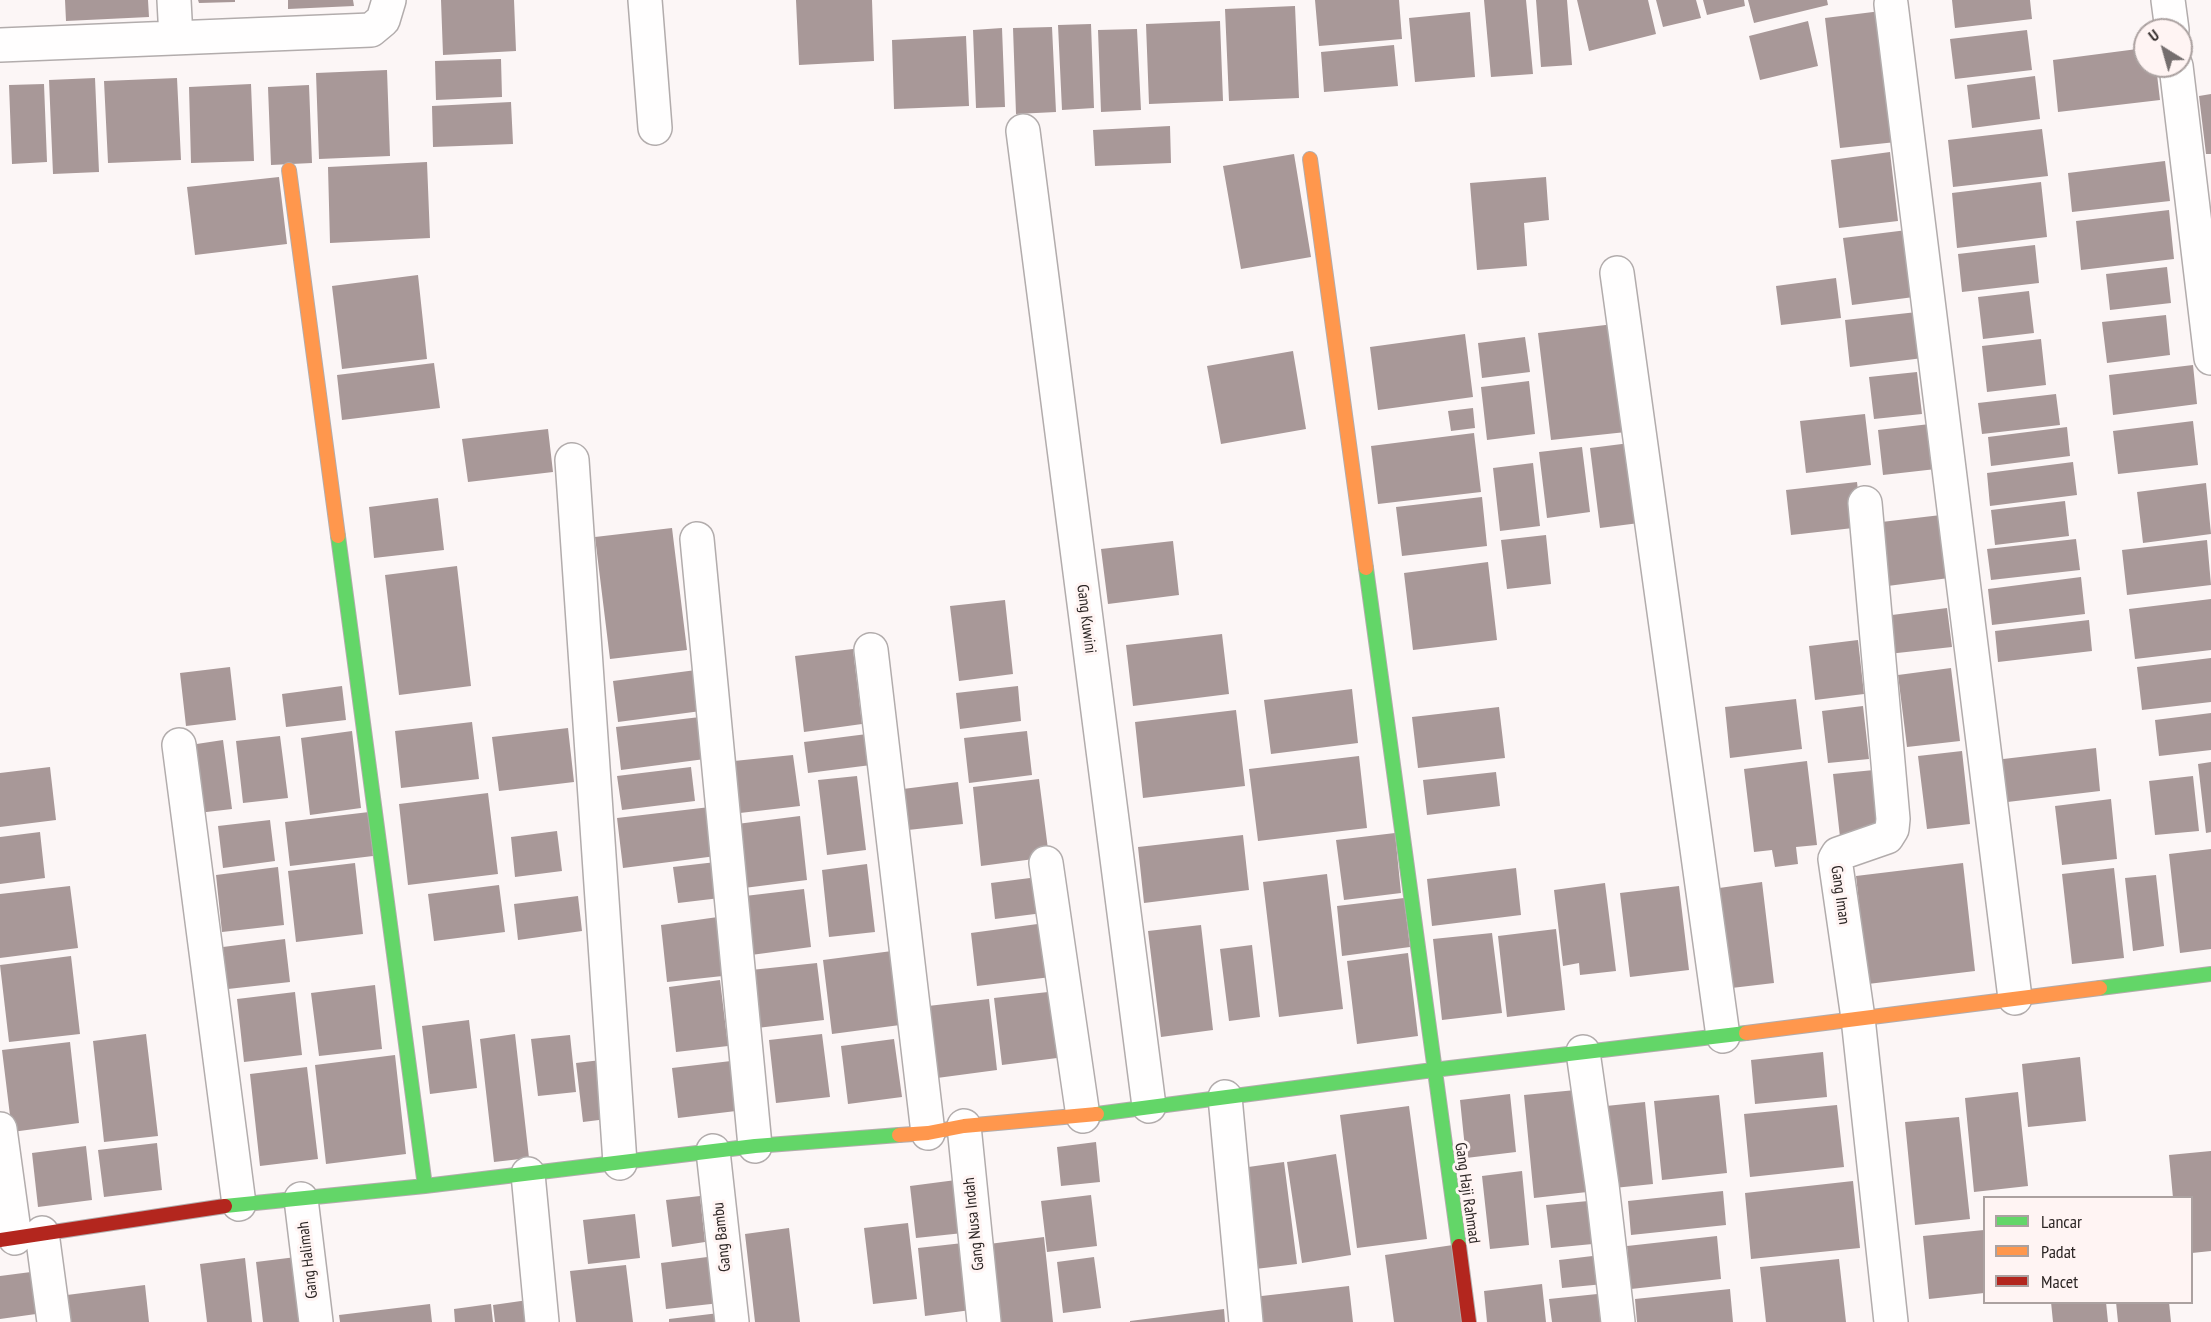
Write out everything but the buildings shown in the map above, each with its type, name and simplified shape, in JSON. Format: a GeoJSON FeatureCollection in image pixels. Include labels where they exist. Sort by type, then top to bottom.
{"type":"FeatureCollection","features":[{"type":"Feature","properties":{"kind":"street"},"geometry":{"type":"LineString","coordinates":[[174,0],[176,38]]}},
{"type":"Feature","properties":{"kind":"street"},"geometry":{"type":"LineString","coordinates":[[0,45],[371,30],[383,20],[389,0]]}},
{"type":"Feature","properties":{"kind":"street"},"geometry":{"type":"LineString","coordinates":[[645,0],[655,128]]}},
{"type":"Feature","properties":{"kind":"street"},"geometry":{"type":"LineString","coordinates":[[2168,0],[2170,18]]}},
{"type":"Feature","properties":{"kind":"street"},"geometry":{"type":"LineString","coordinates":[[1891,4],[2014,998]]}},
{"type":"Feature","properties":{"kind":"street"},"geometry":{"type":"LineString","coordinates":[[2177,78],[2211,358]]}},
{"type":"Feature","properties":{"kind":"street","name":"Gang Kuwini"},"geometry":{"type":"LineString","coordinates":[[1023,131],[1149,1107]]}},
{"type":"Feature","properties":{"kind":"street","name":"Gang Haji Rahmad"},"geometry":{"type":"LineString","coordinates":[[1310,159],[1469,1322]]}},
{"type":"Feature","properties":{"kind":"street"},"geometry":{"type":"LineString","coordinates":[[290,170],[426,1186]]}},
{"type":"Feature","properties":{"kind":"street"},"geometry":{"type":"LineString","coordinates":[[1617,273],[1723,1036]]}},
{"type":"Feature","properties":{"kind":"street"},"geometry":{"type":"LineString","coordinates":[[572,460],[620,1162]]}},
{"type":"Feature","properties":{"kind":"street","name":"Gang Iman"},"geometry":{"type":"LineString","coordinates":[[1865,503],[1893,819],[1892,829],[1887,837],[1838,854],[1835,859],[1858,1018],[1891,1322]]}},
{"type":"Feature","properties":{"kind":"street"},"geometry":{"type":"LineString","coordinates":[[697,539],[755,1146]]}},
{"type":"Feature","properties":{"kind":"street"},"geometry":{"type":"LineString","coordinates":[[872,650],[928,1133]]}},
{"type":"Feature","properties":{"kind":"street"},"geometry":{"type":"LineString","coordinates":[[179,745],[239,1204]]}},
{"type":"Feature","properties":{"kind":"street"},"geometry":{"type":"LineString","coordinates":[[1046,863],[1083,1116]]}},
{"type":"Feature","properties":{"kind":"street"},"geometry":{"type":"LineString","coordinates":[[19,1237],[239,1204],[426,1186],[755,1146],[928,1133],[964,1126],[1083,1116],[1433,1070],[2211,975]]}},
{"type":"Feature","properties":{"kind":"street"},"geometry":{"type":"LineString","coordinates":[[1583,1052],[1618,1322]]}},
{"type":"Feature","properties":{"kind":"street"},"geometry":{"type":"LineString","coordinates":[[1225,1097],[1246,1322]]}},
{"type":"Feature","properties":{"kind":"street","name":"Gang Nusa Indah"},"geometry":{"type":"LineString","coordinates":[[964,1126],[984,1322]]}},
{"type":"Feature","properties":{"kind":"street"},"geometry":{"type":"LineString","coordinates":[[0,1129],[19,1237],[54,1322]]}},
{"type":"Feature","properties":{"kind":"street","name":"Gang Bambu"},"geometry":{"type":"LineString","coordinates":[[713,1151],[732,1322]]}},
{"type":"Feature","properties":{"kind":"street"},"geometry":{"type":"LineString","coordinates":[[528,1174],[542,1322]]}},
{"type":"Feature","properties":{"kind":"street","name":"Gang Halimah"},"geometry":{"type":"LineString","coordinates":[[301,1199],[316,1322]]}},
{"type":"Feature","properties":{"kind":"traffic: fast"},"geometry":{"type":"LineString","coordinates":[[338,536],[425,1186]]}},
{"type":"Feature","properties":{"kind":"traffic: fast"},"geometry":{"type":"LineString","coordinates":[[1366,568],[1459,1246]]}},
{"type":"Feature","properties":{"kind":"traffic: fast"},"geometry":{"type":"LineString","coordinates":[[2100,988],[2211,974]]}},
{"type":"Feature","properties":{"kind":"traffic: fast"},"geometry":{"type":"LineString","coordinates":[[1097,1114],[1433,1070],[1746,1033]]}},
{"type":"Feature","properties":{"kind":"traffic: fast"},"geometry":{"type":"LineString","coordinates":[[225,1206],[425,1186],[755,1146],[899,1135]]}},
{"type":"Feature","properties":{"kind":"traffic: slow"},"geometry":{"type":"LineString","coordinates":[[1310,159],[1366,568]]}},
{"type":"Feature","properties":{"kind":"traffic: slow"},"geometry":{"type":"LineString","coordinates":[[289,170],[338,536]]}},
{"type":"Feature","properties":{"kind":"traffic: slow"},"geometry":{"type":"LineString","coordinates":[[1746,1033],[2100,988]]}},
{"type":"Feature","properties":{"kind":"traffic: slow"},"geometry":{"type":"LineString","coordinates":[[899,1135],[928,1133],[964,1126],[1097,1114]]}},
{"type":"Feature","properties":{"kind":"traffic: jam"},"geometry":{"type":"LineString","coordinates":[[0,1240],[225,1206]]}},
{"type":"Feature","properties":{"kind":"traffic: jam"},"geometry":{"type":"LineString","coordinates":[[1459,1246],[1469,1322]]}}]}
